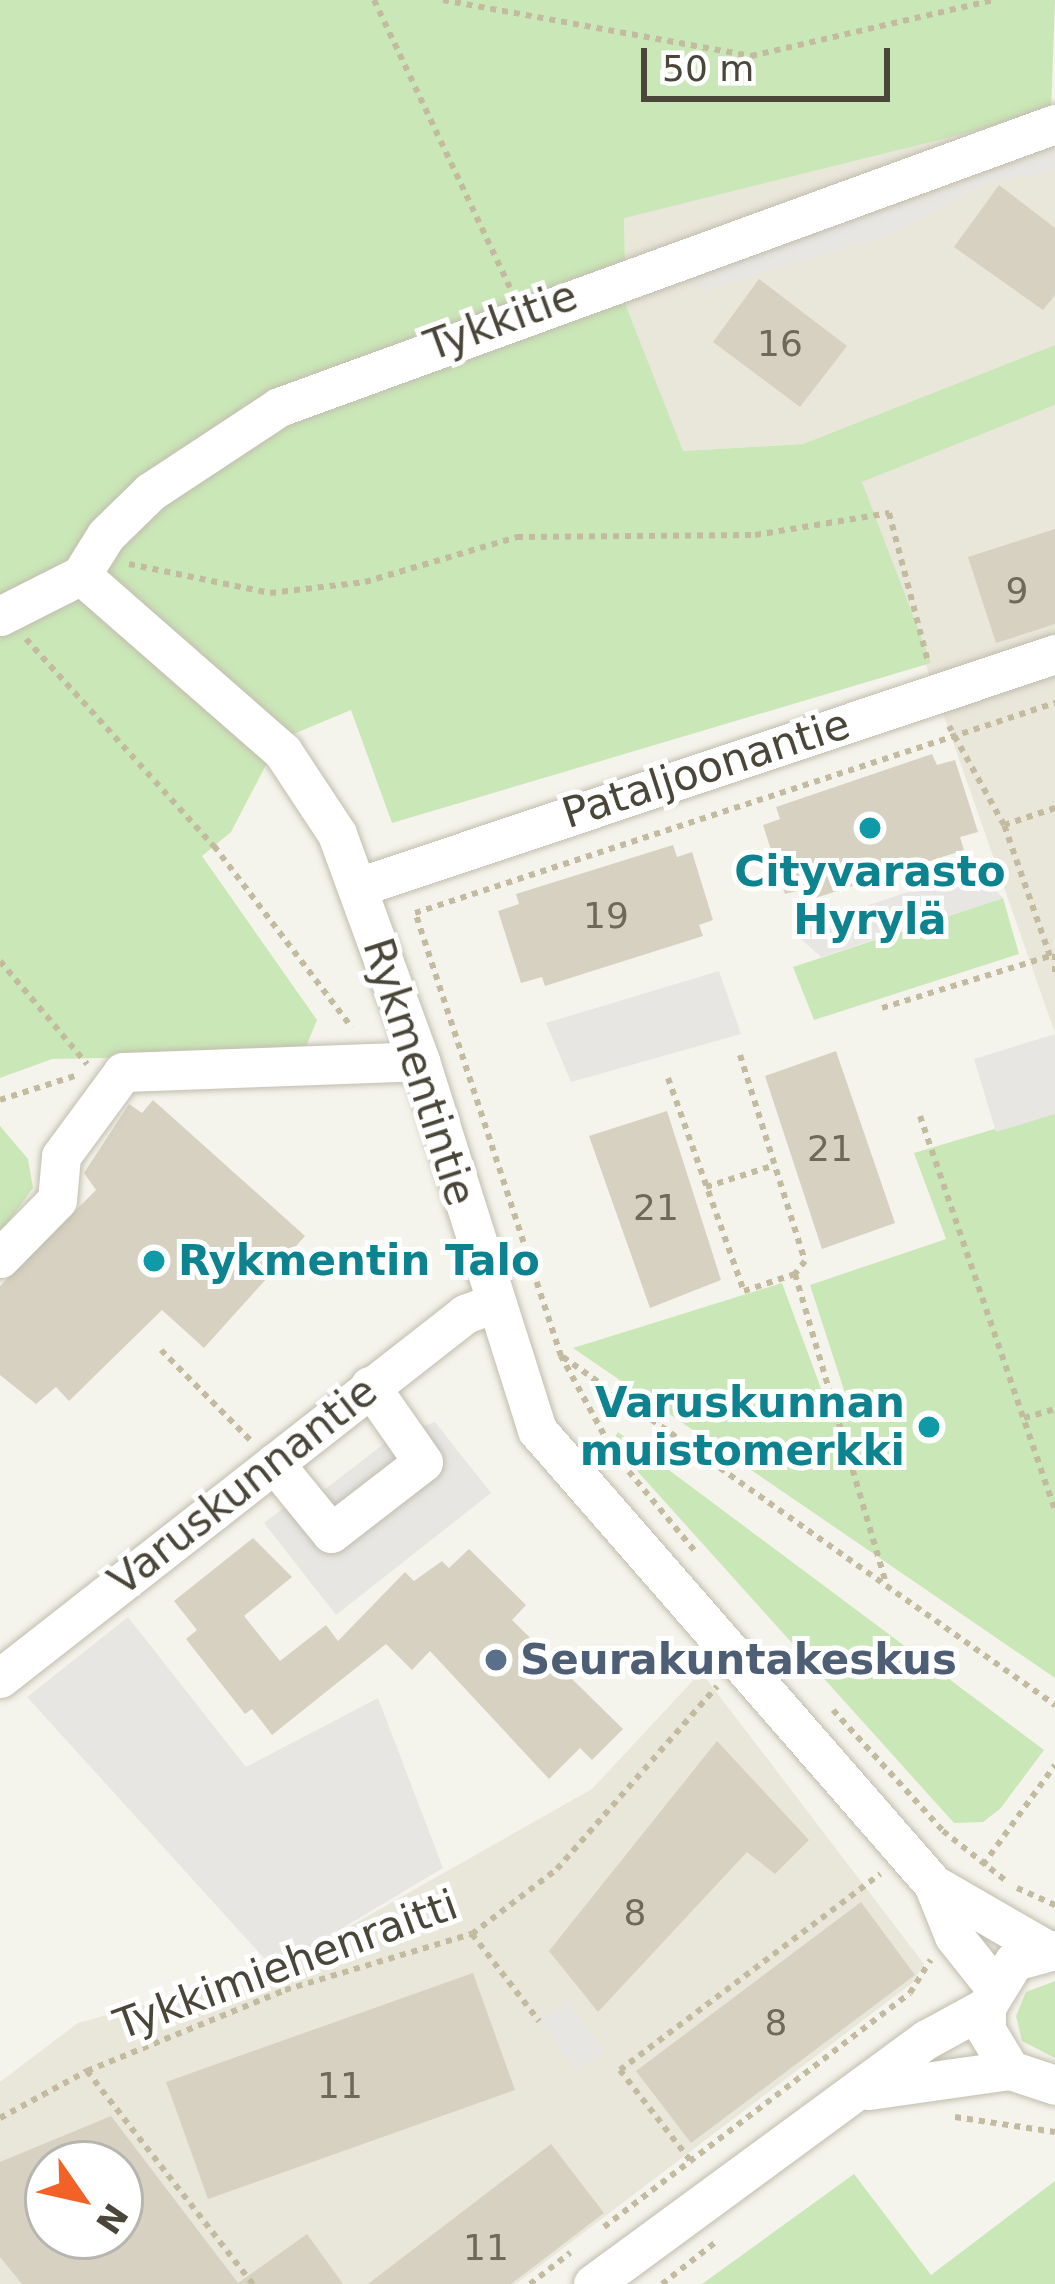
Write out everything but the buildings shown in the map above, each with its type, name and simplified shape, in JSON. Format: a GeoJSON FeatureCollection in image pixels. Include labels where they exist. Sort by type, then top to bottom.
{"type":"FeatureCollection","features":[{"type":"Feature","properties":{"kind":"street","name":"Tykkitie"},"geometry":{"type":"LineString","coordinates":[[1,612],[81,575],[106,535],[150,492],[219,442],[326,387],[1055,124]]}},
{"type":"Feature","properties":{"kind":"street","name":"Rykmentintie"},"geometry":{"type":"LineString","coordinates":[[81,575],[283,752],[337,834],[421,1061],[491,1304],[537,1430],[560,1462],[933,1884],[1050,1950]]}},
{"type":"Feature","properties":{"kind":"street","name":"Pataljoonantie"},"geometry":{"type":"LineString","coordinates":[[358,886],[1055,654]]}},
{"type":"Feature","properties":{"kind":"street"},"geometry":{"type":"LineString","coordinates":[[0,1258],[57,1201],[62,1156],[123,1072],[421,1061]]}},
{"type":"Feature","properties":{"kind":"street","name":"Varuskunnantie"},"geometry":{"type":"LineString","coordinates":[[0,1678],[370,1386],[465,1314],[491,1304]]}},
{"type":"Feature","properties":{"kind":"street"},"geometry":{"type":"LineString","coordinates":[[274,1463],[331,1533],[423,1462],[370,1386]]}},
{"type":"Feature","properties":{"kind":"street","name":"Rykmentintie"},"geometry":{"type":"LineString","coordinates":[[933,1884],[954,1936],[989,1996]]}},
{"type":"Feature","properties":{"kind":"street"},"geometry":{"type":"LineString","coordinates":[[592,2284],[989,1996],[1014,1961],[1050,1950]]}},
{"type":"Feature","properties":{"kind":"street"},"geometry":{"type":"LineString","coordinates":[[989,1996],[994,2052],[1010,2070]]}},
{"type":"Feature","properties":{"kind":"street"},"geometry":{"type":"LineString","coordinates":[[863,2091],[1010,2070],[1055,2085]]}},
{"type":"Feature","properties":{"kind":"path"},"geometry":{"type":"LineString","coordinates":[[374,0],[521,313]]}},
{"type":"Feature","properties":{"kind":"path"},"geometry":{"type":"LineString","coordinates":[[443,0],[751,56],[994,0]]}},
{"type":"Feature","properties":{"kind":"path"},"geometry":{"type":"LineString","coordinates":[[129,564],[270,593],[365,582],[517,537],[754,535],[889,513],[932,673]]}},
{"type":"Feature","properties":{"kind":"path"},"geometry":{"type":"LineString","coordinates":[[1,612],[214,846],[338,1019],[368,1038]]}},
{"type":"Feature","properties":{"kind":"path"},"geometry":{"type":"LineString","coordinates":[[710,1569],[615,1455],[561,1356],[415,914],[1055,704]]}},
{"type":"Feature","properties":{"kind":"path"},"geometry":{"type":"LineString","coordinates":[[953,738],[1004,825],[1055,971]]}},
{"type":"Feature","properties":{"kind":"path"},"geometry":{"type":"LineString","coordinates":[[1004,825],[1055,808]]}},
{"type":"Feature","properties":{"kind":"path"},"geometry":{"type":"LineString","coordinates":[[882,1008],[1053,955]]}},
{"type":"Feature","properties":{"kind":"path"},"geometry":{"type":"LineString","coordinates":[[0,962],[94,1072],[0,1100]]}},
{"type":"Feature","properties":{"kind":"path"},"geometry":{"type":"LineString","coordinates":[[668,1078],[744,1292],[795,1274],[805,1261],[740,1055]]}},
{"type":"Feature","properties":{"kind":"path"},"geometry":{"type":"LineString","coordinates":[[0,1087],[15,1095]]}},
{"type":"Feature","properties":{"kind":"path"},"geometry":{"type":"LineString","coordinates":[[920,1116],[1055,1511]]}},
{"type":"Feature","properties":{"kind":"path"},"geometry":{"type":"LineString","coordinates":[[706,1187],[775,1165]]}},
{"type":"Feature","properties":{"kind":"path"},"geometry":{"type":"LineString","coordinates":[[795,1274],[887,1587]]}},
{"type":"Feature","properties":{"kind":"path"},"geometry":{"type":"LineString","coordinates":[[161,1350],[274,1463]]}},
{"type":"Feature","properties":{"kind":"path"},"geometry":{"type":"LineString","coordinates":[[561,1356],[1055,1705]]}},
{"type":"Feature","properties":{"kind":"path"},"geometry":{"type":"LineString","coordinates":[[1024,1418],[1055,1409]]}},
{"type":"Feature","properties":{"kind":"path","name":"Tykkimiehenraitti"},"geometry":{"type":"LineString","coordinates":[[0,2118],[87,2071],[284,1990],[472,1934],[557,1869],[720,1683]]}},
{"type":"Feature","properties":{"kind":"path"},"geometry":{"type":"LineString","coordinates":[[832,1708],[982,1865],[1055,1906]]}},
{"type":"Feature","properties":{"kind":"path"},"geometry":{"type":"LineString","coordinates":[[982,1865],[1055,1765]]}},
{"type":"Feature","properties":{"kind":"path"},"geometry":{"type":"LineString","coordinates":[[690,2160],[620,2070],[883,1872]]}},
{"type":"Feature","properties":{"kind":"path"},"geometry":{"type":"LineString","coordinates":[[472,1934],[539,2020]]}},
{"type":"Feature","properties":{"kind":"path"},"geometry":{"type":"LineString","coordinates":[[530,2284],[910,1993],[935,1951]]}},
{"type":"Feature","properties":{"kind":"path"},"geometry":{"type":"LineString","coordinates":[[87,2071],[253,2284]]}},
{"type":"Feature","properties":{"kind":"path"},"geometry":{"type":"LineString","coordinates":[[944,2116],[1055,2132]]}},
{"type":"Feature","properties":{"kind":"path"},"geometry":{"type":"LineString","coordinates":[[662,2284],[721,2239]]}},
{"type":"Feature","properties":{"kind":"shaded area"},"geometry":{"type":"Polygon","coordinates":[[[1055,109],[1055,345],[803,444],[682,451],[626,306],[624,217],[1055,109]]]}},
{"type":"Feature","properties":{"kind":"shaded area"},"geometry":{"type":"Polygon","coordinates":[[[1055,151],[1055,171],[990,182],[888,236],[702,291],[695,276],[1055,151]]]}},
{"type":"Feature","properties":{"kind":"shaded area"},"geometry":{"type":"Polygon","coordinates":[[[1055,405],[1055,1033],[862,482],[1055,405]]]}},
{"type":"Feature","properties":{"kind":"shaded area"},"geometry":{"type":"Polygon","coordinates":[[[976,869],[1003,898],[821,957],[792,931],[976,869]]]}},
{"type":"Feature","properties":{"kind":"shaded area"},"geometry":{"type":"Polygon","coordinates":[[[719,971],[741,1034],[571,1082],[546,1023],[719,971]]]}},
{"type":"Feature","properties":{"kind":"shaded area"},"geometry":{"type":"Polygon","coordinates":[[[1055,1034],[1055,1114],[996,1132],[974,1059],[1055,1034]]]}},
{"type":"Feature","properties":{"kind":"shaded area"},"geometry":{"type":"Polygon","coordinates":[[[435,1422],[491,1493],[336,1615],[264,1523],[312,1486],[319,1494],[390,1439],[435,1422]]]}},
{"type":"Feature","properties":{"kind":"shaded area"},"geometry":{"type":"Polygon","coordinates":[[[128,1617],[246,1767],[378,1698],[443,1868],[274,1969],[27,1697],[128,1617]]]}},
{"type":"Feature","properties":{"kind":"shaded area"},"geometry":{"type":"Polygon","coordinates":[[[701,1672],[924,1964],[912,1983],[516,2284],[0,2284],[0,2082],[78,2023],[274,1969],[592,1789],[701,1672]]]}},
{"type":"Feature","properties":{"kind":"shaded area"},"geometry":{"type":"Polygon","coordinates":[[[566,2000],[605,2051],[577,2071],[539,2021],[566,2000]]]}},
{"type":"Feature","properties":{"kind":"green space"},"geometry":{"type":"Polygon","coordinates":[[[0,0],[1055,0],[1051,112],[624,218],[626,306],[683,451],[803,444],[1055,345],[1055,405],[862,482],[931,663],[392,823],[351,710],[279,740],[231,832],[202,856],[317,1020],[303,1054],[52,1059],[0,1078],[0,0]]]}},
{"type":"Feature","properties":{"kind":"green space"},"geometry":{"type":"Polygon","coordinates":[[[1003,898],[1019,954],[814,1020],[793,967],[1003,898]]]}},
{"type":"Feature","properties":{"kind":"green space"},"geometry":{"type":"Polygon","coordinates":[[[1055,1111],[1055,1678],[573,1348],[782,1283],[833,1421],[852,1415],[810,1285],[946,1239],[914,1153],[1055,1111]]]}},
{"type":"Feature","properties":{"kind":"green space"},"geometry":{"type":"Polygon","coordinates":[[[0,1126],[28,1159],[33,1188],[0,1233],[0,1126]]]}},
{"type":"Feature","properties":{"kind":"green space"},"geometry":{"type":"Polygon","coordinates":[[[618,1432],[1044,1750],[1000,1809],[983,1822],[954,1823],[612,1443],[618,1432]]]}},
{"type":"Feature","properties":{"kind":"green space"},"geometry":{"type":"Polygon","coordinates":[[[1055,1981],[1055,2058],[1022,2041],[1016,2016],[1026,1992],[1055,1981]]]}},
{"type":"Feature","properties":{"kind":"green space"},"geometry":{"type":"Polygon","coordinates":[[[854,2174],[931,2275],[1055,2181],[1055,2284],[702,2284],[854,2174]]]}},
{"type":"Feature","properties":{"kind":"place","name":"Cityvarasto Hyrylä"},"geometry":{"type":"Point","coordinates":[870,828]}},
{"type":"Feature","properties":{"kind":"place","name":"Rykmentin Talo"},"geometry":{"type":"Point","coordinates":[154,1261]}},
{"type":"Feature","properties":{"kind":"place","name":"Varuskunnan muistomerkki"},"geometry":{"type":"Point","coordinates":[929,1427]}},
{"type":"Feature","properties":{"kind":"place","name":"Seurakuntakeskus"},"geometry":{"type":"Point","coordinates":[496,1660]}}]}
